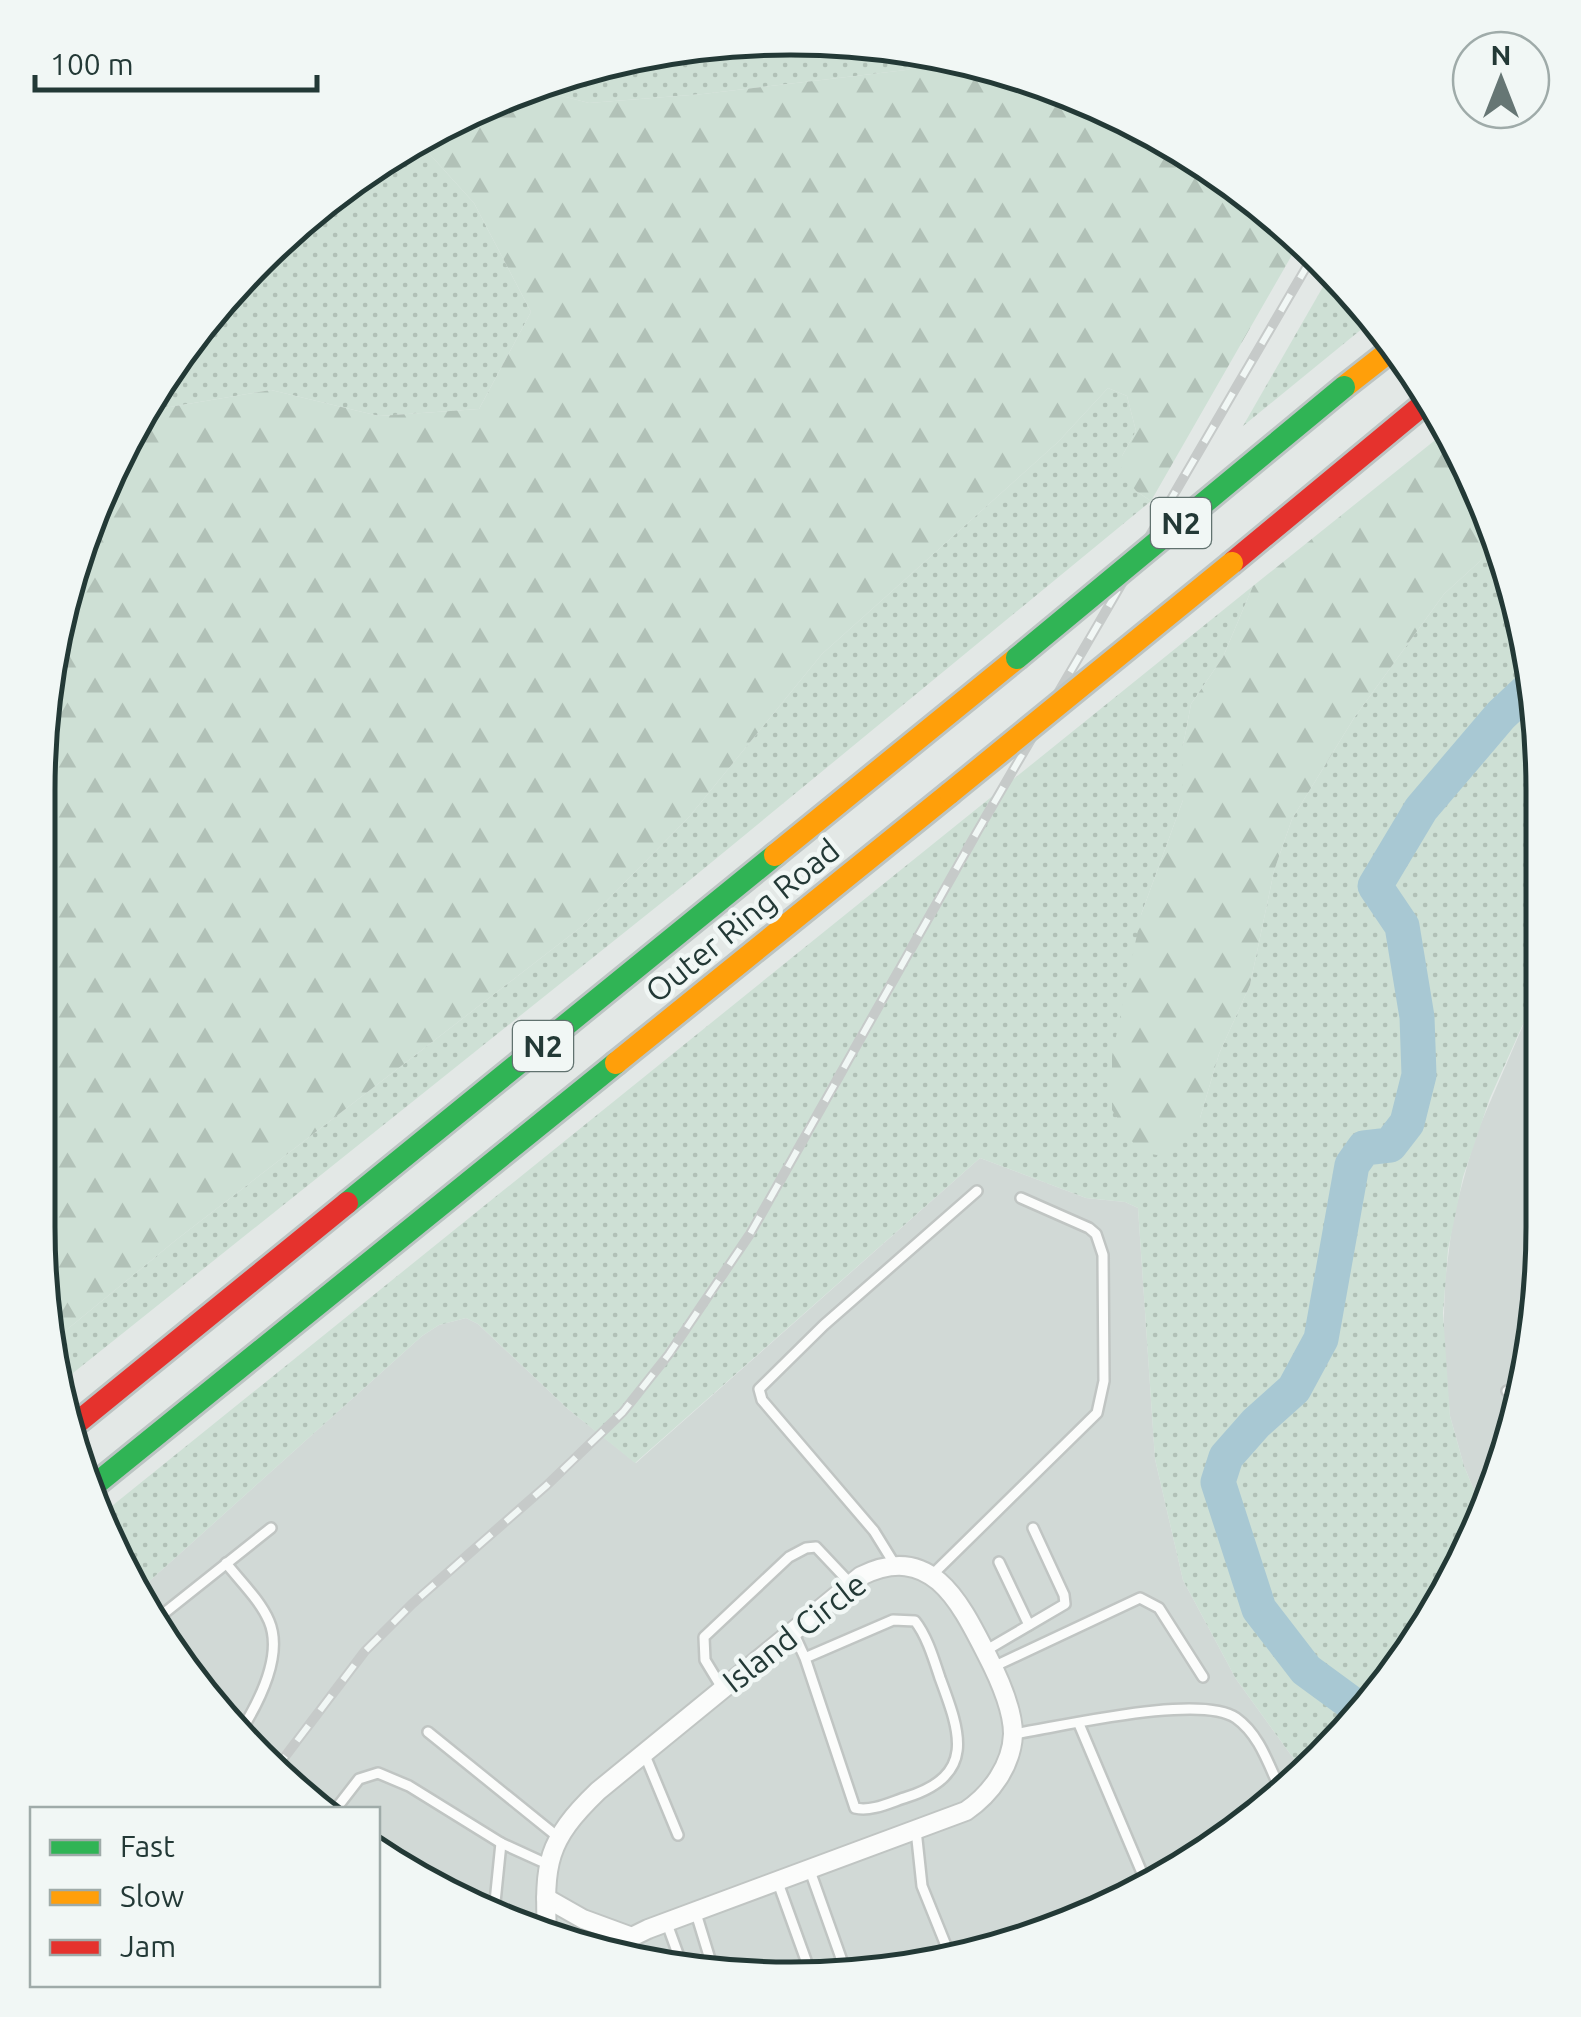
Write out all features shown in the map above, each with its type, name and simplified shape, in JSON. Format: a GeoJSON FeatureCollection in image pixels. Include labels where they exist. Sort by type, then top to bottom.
{"type":"FeatureCollection","features":[{"type":"Feature","properties":{"kind":"highway","name":"Outer Ring Road"},"geometry":{"type":"LineString","coordinates":[[81,1420],[1383,356]]}},
{"type":"Feature","properties":{"kind":"highway","name":"Outer Ring Road"},"geometry":{"type":"LineString","coordinates":[[100,1480],[950,793],[1418,409]]}},
{"type":"Feature","properties":{"kind":"street","name":"Island Circle"},"geometry":{"type":"LineString","coordinates":[[547,1920],[547,1864],[570,1818],[850,1584],[877,1568],[895,1565],[932,1575]]}},
{"type":"Feature","properties":{"kind":"street"},"geometry":{"type":"LineString","coordinates":[[622,1942],[695,1910],[916,1830],[978,1803],[999,1777],[1010,1755],[1011,1716],[989,1660],[953,1593],[932,1575]]}},
{"type":"Feature","properties":{"kind":"street"},"geometry":{"type":"LineString","coordinates":[[546,1898],[583,1919],[632,1937]]}},
{"type":"Feature","properties":{"kind":"lane"},"geometry":{"type":"LineString","coordinates":[[895,1565],[874,1531],[762,1400],[759,1388],[824,1325],[977,1191]]}},
{"type":"Feature","properties":{"kind":"lane"},"geometry":{"type":"LineString","coordinates":[[932,1575],[1079,1434],[1101,1406],[1104,1381],[1100,1243],[1089,1228],[1021,1198]]}},
{"type":"Feature","properties":{"kind":"lane"},"geometry":{"type":"LineString","coordinates":[[165,1612],[271,1528]]}},
{"type":"Feature","properties":{"kind":"lane"},"geometry":{"type":"LineString","coordinates":[[989,1660],[1065,1602],[1033,1528]]}},
{"type":"Feature","properties":{"kind":"lane"},"geometry":{"type":"LineString","coordinates":[[722,1688],[705,1660],[704,1637],[789,1557],[806,1548],[816,1548],[850,1584]]}},
{"type":"Feature","properties":{"kind":"lane"},"geometry":{"type":"LineString","coordinates":[[999,1562],[1029,1626]]}},
{"type":"Feature","properties":{"kind":"lane"},"geometry":{"type":"LineString","coordinates":[[226,1563],[268,1617],[274,1646],[256,1706],[247,1721]]}},
{"type":"Feature","properties":{"kind":"lane"},"geometry":{"type":"LineString","coordinates":[[989,1660],[1140,1598],[1158,1608],[1202,1677]]}},
{"type":"Feature","properties":{"kind":"lane"},"geometry":{"type":"LineString","coordinates":[[792,1630],[855,1808],[866,1810],[925,1792],[951,1770],[960,1741],[955,1719],[914,1621],[893,1620],[805,1658]]}},
{"type":"Feature","properties":{"kind":"lane"},"geometry":{"type":"LineString","coordinates":[[1013,1734],[1177,1708],[1220,1710],[1254,1735],[1275,1779]]}},
{"type":"Feature","properties":{"kind":"lane"},"geometry":{"type":"LineString","coordinates":[[1079,1724],[1142,1872]]}},
{"type":"Feature","properties":{"kind":"lane"},"geometry":{"type":"LineString","coordinates":[[428,1732],[558,1838]]}},
{"type":"Feature","properties":{"kind":"lane"},"geometry":{"type":"LineString","coordinates":[[644,1753],[678,1835]]}},
{"type":"Feature","properties":{"kind":"lane"},"geometry":{"type":"LineString","coordinates":[[338,1806],[359,1779],[378,1773],[409,1786],[502,1843],[547,1864]]}},
{"type":"Feature","properties":{"kind":"lane"},"geometry":{"type":"LineString","coordinates":[[916,1830],[922,1886],[946,1945]]}},
{"type":"Feature","properties":{"kind":"lane"},"geometry":{"type":"LineString","coordinates":[[495,1900],[502,1843]]}},
{"type":"Feature","properties":{"kind":"lane"},"geometry":{"type":"LineString","coordinates":[[809,1868],[842,1960]]}},
{"type":"Feature","properties":{"kind":"lane"},"geometry":{"type":"LineString","coordinates":[[777,1880],[806,1961]]}},
{"type":"Feature","properties":{"kind":"lane"},"geometry":{"type":"LineString","coordinates":[[695,1910],[709,1957]]}},
{"type":"Feature","properties":{"kind":"lane"},"geometry":{"type":"LineString","coordinates":[[666,1922],[678,1953]]}},
{"type":"Feature","properties":{"kind":"shaded area"},"geometry":{"type":"Polygon","coordinates":[[[1526,1019],[1526,1226],[1520,1323],[1501,1417],[1475,1494],[1450,1416],[1443,1346],[1445,1281],[1453,1218],[1475,1137],[1526,1019]]]}},
{"type":"Feature","properties":{"kind":"shaded area"},"geometry":{"type":"Polygon","coordinates":[[[980,1158],[1086,1198],[1125,1202],[1138,1208],[1155,1459],[1183,1580],[1236,1679],[1295,1761],[1238,1810],[1158,1863],[1116,1886],[1027,1923],[981,1937],[887,1956],[790,1962],[694,1956],[600,1937],[509,1906],[465,1886],[382,1838],[380,1807],[339,1807],[270,1747],[207,1674],[148,1583],[422,1336],[439,1325],[466,1318],[478,1324],[568,1409],[636,1463],[980,1158]]]}},
{"type":"Feature","properties":{"kind":"green space"},"geometry":{"type":"Polygon","coordinates":[[[742,57],[839,57],[920,67],[703,94],[589,103],[554,94],[647,69],[742,57]]]}},
{"type":"Feature","properties":{"kind":"green space"},"geometry":{"type":"Polygon","coordinates":[[[920,67],[981,80],[1072,111],[1116,131],[1199,179],[1293,254],[1151,501],[1136,491],[1121,471],[1122,456],[1136,431],[1127,396],[1108,388],[1058,442],[822,654],[689,817],[581,927],[176,1240],[63,1333],[55,1226],[55,790],[61,694],[80,600],[94,554],[131,465],[163,408],[271,390],[379,416],[479,409],[531,312],[474,203],[427,152],[465,131],[554,94],[589,103],[920,67]]]}},
{"type":"Feature","properties":{"kind":"green space"},"geometry":{"type":"Polygon","coordinates":[[[427,152],[474,203],[531,312],[479,409],[379,416],[271,390],[163,408],[207,343],[270,270],[343,207],[427,152]]]}},
{"type":"Feature","properties":{"kind":"green space"},"geometry":{"type":"Polygon","coordinates":[[[1324,285],[1362,329],[1243,426],[1324,285]]]}},
{"type":"Feature","properties":{"kind":"green space"},"geometry":{"type":"Polygon","coordinates":[[[1108,388],[1127,396],[1136,431],[1122,456],[1136,491],[1151,501],[690,880],[70,1375],[63,1333],[176,1240],[581,927],[689,817],[822,654],[1058,442],[1108,388]]]}},
{"type":"Feature","properties":{"kind":"green space"},"geometry":{"type":"Polygon","coordinates":[[[1436,439],[1487,555],[1444,594],[1354,718],[1292,819],[1274,871],[1250,985],[1219,1054],[1200,1118],[1183,1141],[1157,1155],[1139,1152],[1112,1110],[1112,1056],[1141,915],[1183,800],[1183,746],[1191,704],[1223,657],[1253,586],[1436,439]]]}},
{"type":"Feature","properties":{"kind":"green space"},"geometry":{"type":"Polygon","coordinates":[[[1487,555],[1501,600],[1520,694],[1526,790],[1526,1018],[1490,1098],[1463,1177],[1448,1250],[1443,1313],[1450,1416],[1475,1494],[1450,1552],[1402,1635],[1343,1711],[1295,1761],[1236,1679],[1183,1580],[1155,1459],[1138,1208],[1125,1202],[1086,1198],[980,1158],[635,1463],[568,1409],[478,1324],[466,1318],[439,1325],[422,1336],[148,1583],[111,1507],[1253,586],[1223,657],[1191,704],[1183,746],[1183,800],[1141,915],[1200,1118],[1219,1054],[1250,985],[1274,871],[1292,819],[1354,718],[1444,594],[1487,555]]]}},
{"type":"Feature","properties":{"kind":"waterway"},"geometry":{"type":"LineString","coordinates":[[1350,1702],[1306,1670],[1259,1609],[1218,1482],[1226,1457],[1294,1389],[1321,1339],[1352,1165],[1364,1148],[1390,1145],[1407,1123],[1419,1075],[1417,1017],[1402,926],[1375,886],[1421,809],[1520,697]]}},
{"type":"Feature","properties":{"kind":"railway"},"geometry":{"type":"LineString","coordinates":[[283,1759],[365,1651],[623,1412],[669,1354],[750,1234],[977,832],[1307,266]]}},
{"type":"Feature","properties":{"kind":"traffic: fast"},"geometry":{"type":"LineString","coordinates":[[1017,658],[1344,387]]}},
{"type":"Feature","properties":{"kind":"traffic: fast"},"geometry":{"type":"LineString","coordinates":[[347,1203],[775,855]]}},
{"type":"Feature","properties":{"kind":"traffic: fast"},"geometry":{"type":"LineString","coordinates":[[101,1480],[616,1063]]}},
{"type":"Feature","properties":{"kind":"traffic: slow"},"geometry":{"type":"LineString","coordinates":[[1344,387],[1383,356]]}},
{"type":"Feature","properties":{"kind":"traffic: slow"},"geometry":{"type":"LineString","coordinates":[[950,793],[1232,563]]}},
{"type":"Feature","properties":{"kind":"traffic: slow"},"geometry":{"type":"LineString","coordinates":[[775,855],[1017,658]]}},
{"type":"Feature","properties":{"kind":"traffic: slow"},"geometry":{"type":"LineString","coordinates":[[616,1063],[950,793]]}},
{"type":"Feature","properties":{"kind":"traffic: jam"},"geometry":{"type":"LineString","coordinates":[[1232,563],[1418,409]]}},
{"type":"Feature","properties":{"kind":"traffic: jam"},"geometry":{"type":"LineString","coordinates":[[81,1420],[347,1203]]}}]}
